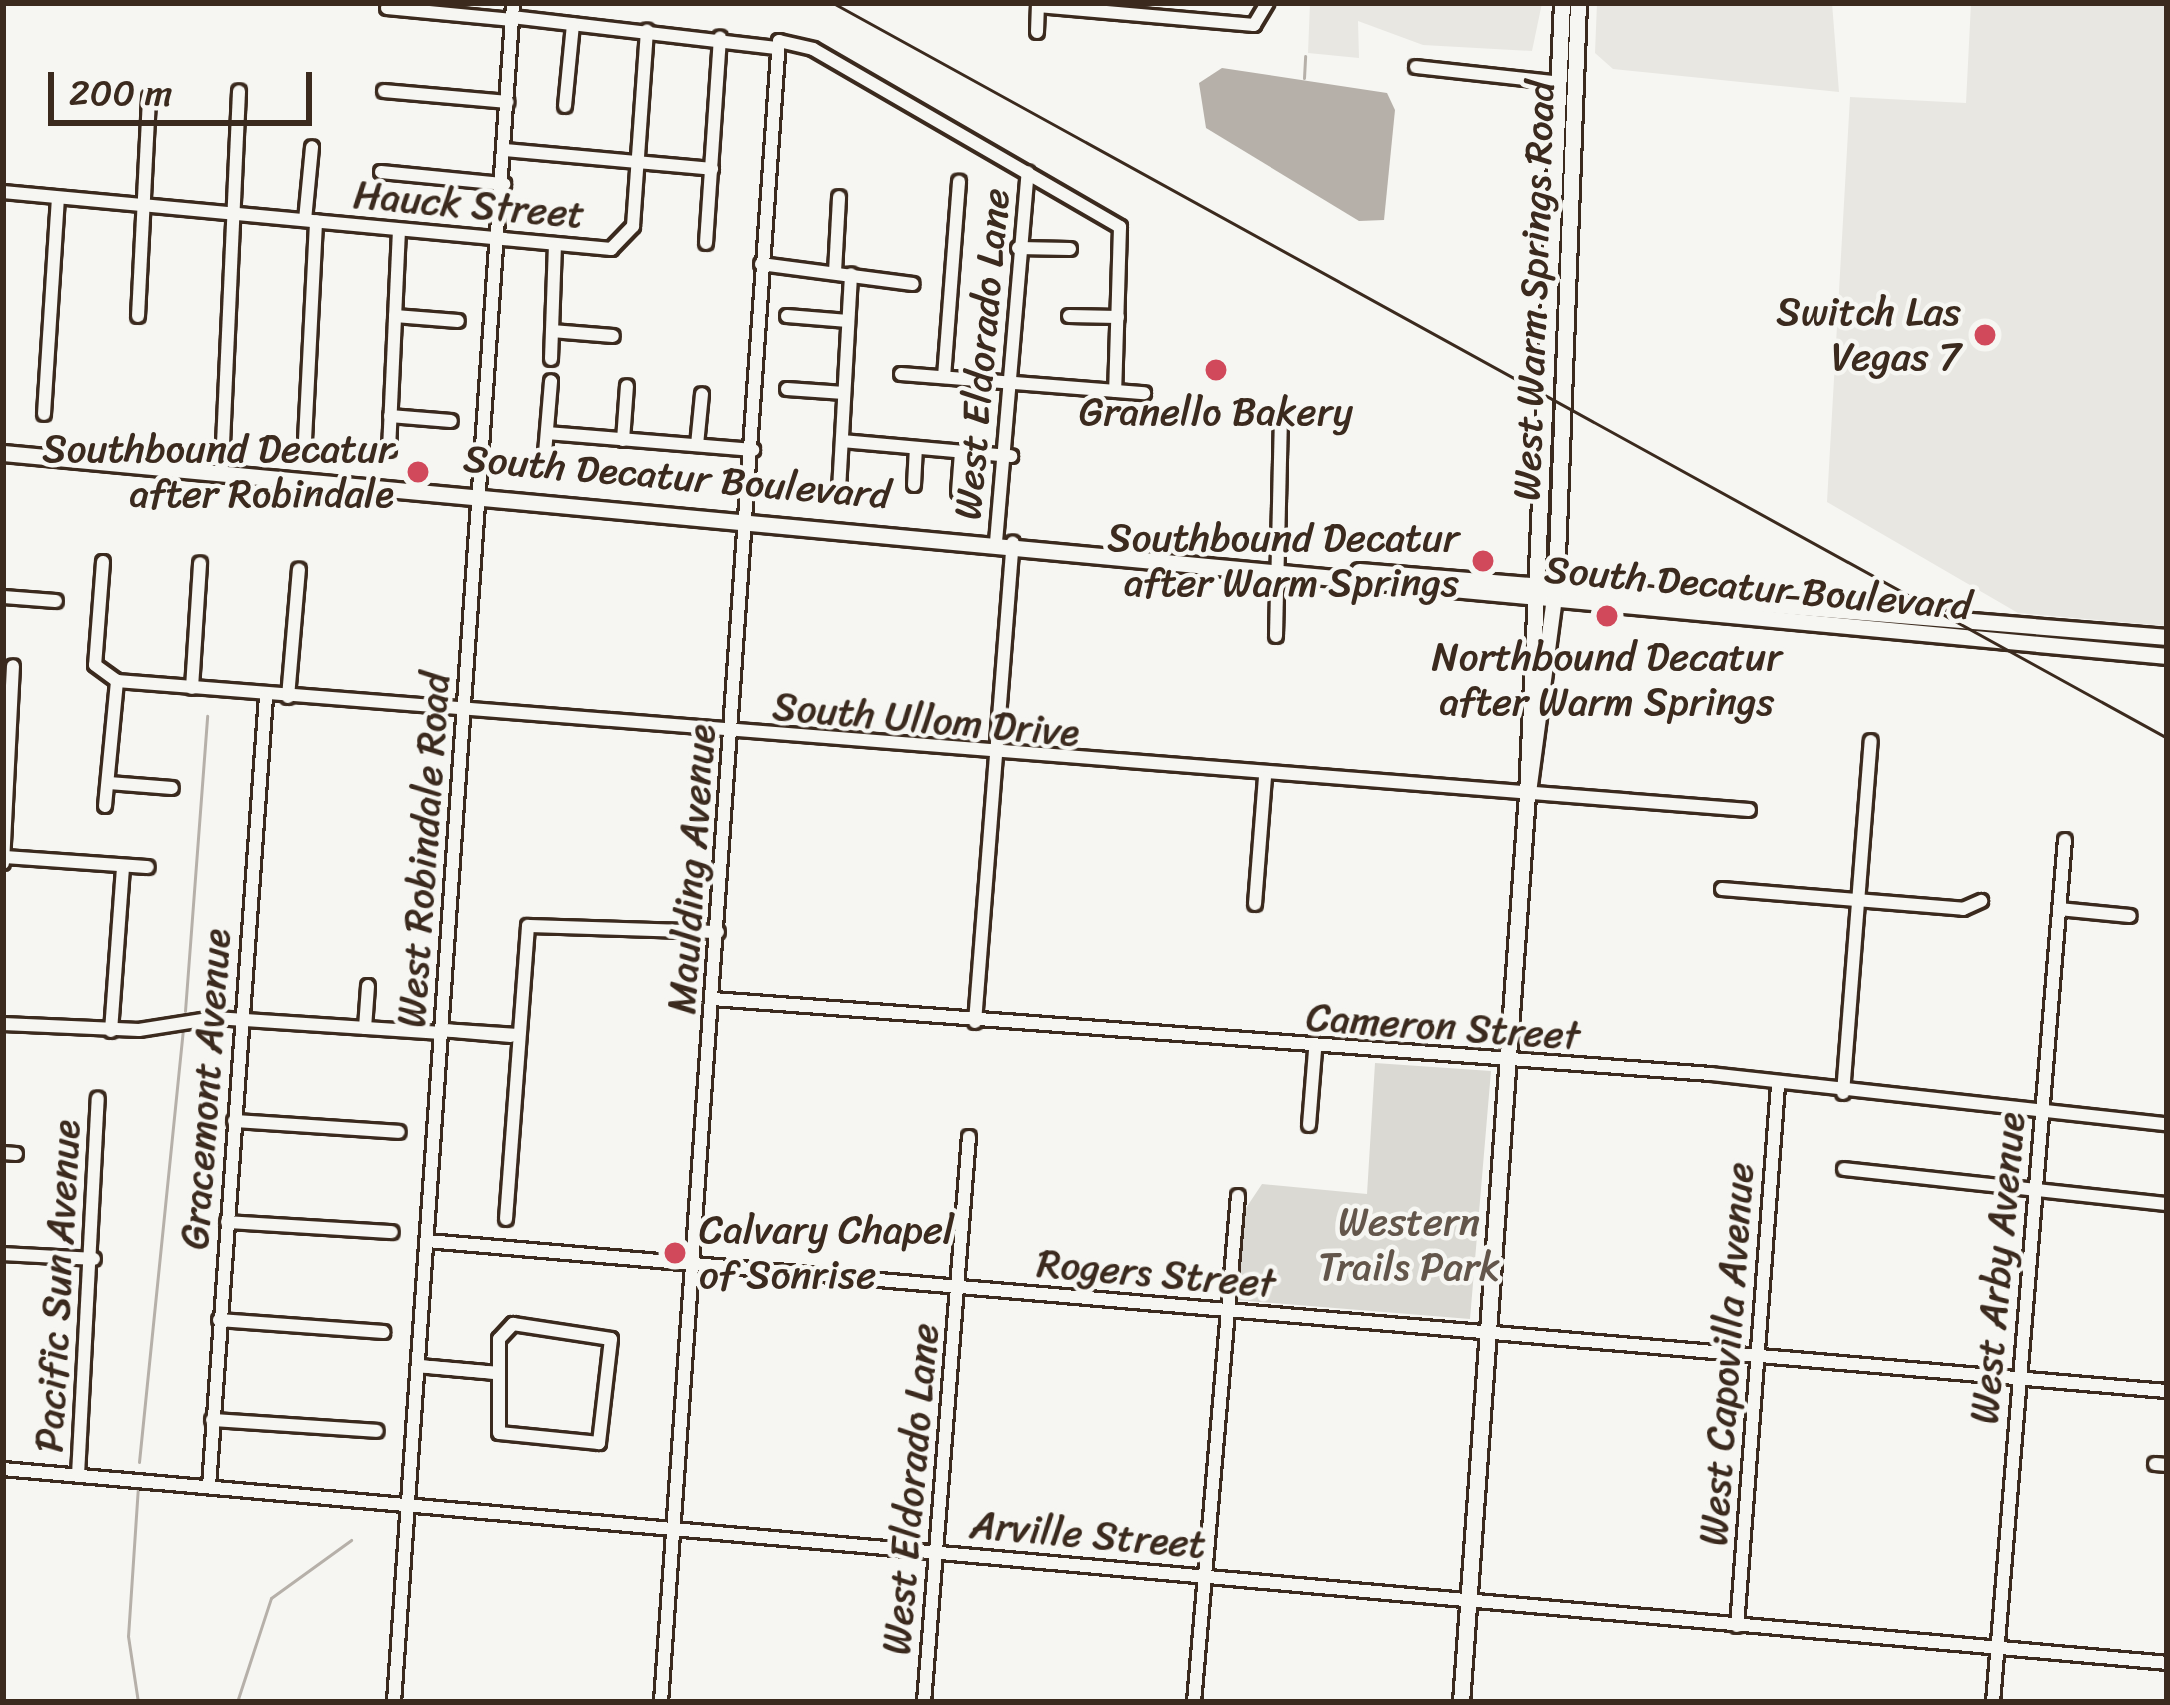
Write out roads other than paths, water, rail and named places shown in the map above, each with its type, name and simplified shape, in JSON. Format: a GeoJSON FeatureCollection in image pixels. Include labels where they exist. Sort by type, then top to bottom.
{"type":"FeatureCollection","features":[{"type":"Feature","properties":{"kind":"main road","name":"West Warm Springs Road"},"geometry":{"type":"LineString","coordinates":[[1461,1702],[1527,795],[1562,3]]}},
{"type":"Feature","properties":{"kind":"main road","name":"West Warm Springs Road"},"geometry":{"type":"LineString","coordinates":[[1527,795],[1556,581],[1578,3]]}},
{"type":"Feature","properties":{"kind":"main road","name":"South Decatur Boulevard"},"geometry":{"type":"LineString","coordinates":[[3,453],[222,466],[750,514],[1345,574],[1533,603],[2167,656]]}},
{"type":"Feature","properties":{"kind":"main road","name":"South Decatur Boulevard"},"geometry":{"type":"LineString","coordinates":[[1345,574],[1534,579],[2167,637]]}},
{"type":"Feature","properties":{"kind":"street"},"geometry":{"type":"LineString","coordinates":[[1037,32],[1038,5],[1160,10],[1259,23],[1267,3]]}},
{"type":"Feature","properties":{"kind":"street"},"geometry":{"type":"LineString","coordinates":[[388,8],[513,13],[573,24],[813,49],[1120,227],[1114,391]]}},
{"type":"Feature","properties":{"kind":"street","name":"West Robindale Road"},"geometry":{"type":"LineString","coordinates":[[394,1702],[513,13]]}},
{"type":"Feature","properties":{"kind":"street"},"geometry":{"type":"LineString","coordinates":[[565,106],[573,24]]}},
{"type":"Feature","properties":{"kind":"street"},"geometry":{"type":"LineString","coordinates":[[639,162],[647,31]]}},
{"type":"Feature","properties":{"kind":"street"},"geometry":{"type":"LineString","coordinates":[[706,242],[720,37]]}},
{"type":"Feature","properties":{"kind":"street","name":"Maulding Avenue"},"geometry":{"type":"LineString","coordinates":[[662,1702],[750,514],[777,45]]}},
{"type":"Feature","properties":{"kind":"street"},"geometry":{"type":"LineString","coordinates":[[1416,67],[1560,83]]}},
{"type":"Feature","properties":{"kind":"street"},"geometry":{"type":"LineString","coordinates":[[222,466],[239,91]]}},
{"type":"Feature","properties":{"kind":"street"},"geometry":{"type":"LineString","coordinates":[[384,91],[508,101]]}},
{"type":"Feature","properties":{"kind":"street"},"geometry":{"type":"LineString","coordinates":[[138,316],[148,97]]}},
{"type":"Feature","properties":{"kind":"street","name":"Hauck Street"},"geometry":{"type":"LineString","coordinates":[[311,220],[312,147]]}},
{"type":"Feature","properties":{"kind":"street"},"geometry":{"type":"LineString","coordinates":[[505,150],[712,169]]}},
{"type":"Feature","properties":{"kind":"street","name":"Hauck Street"},"geometry":{"type":"LineString","coordinates":[[3,192],[500,241],[626,242],[639,162]]}},
{"type":"Feature","properties":{"kind":"street"},"geometry":{"type":"LineString","coordinates":[[381,172],[504,184]]}},
{"type":"Feature","properties":{"kind":"street","name":"West Eldorado Lane"},"geometry":{"type":"LineString","coordinates":[[975,1022],[998,756],[1018,248],[1028,172]]}},
{"type":"Feature","properties":{"kind":"street"},"geometry":{"type":"LineString","coordinates":[[944,377],[959,182]]}},
{"type":"Feature","properties":{"kind":"street"},"geometry":{"type":"LineString","coordinates":[[835,272],[838,197]]}},
{"type":"Feature","properties":{"kind":"street"},"geometry":{"type":"LineString","coordinates":[[44,414],[58,198]]}},
{"type":"Feature","properties":{"kind":"street"},"geometry":{"type":"LineString","coordinates":[[305,440],[311,220]]}},
{"type":"Feature","properties":{"kind":"street"},"geometry":{"type":"LineString","coordinates":[[389,450],[399,231]]}},
{"type":"Feature","properties":{"kind":"street"},"geometry":{"type":"LineString","coordinates":[[550,358],[555,244]]}},
{"type":"Feature","properties":{"kind":"street"},"geometry":{"type":"LineString","coordinates":[[1018,248],[1070,249]]}},
{"type":"Feature","properties":{"kind":"street"},"geometry":{"type":"LineString","coordinates":[[761,264],[913,284]]}},
{"type":"Feature","properties":{"kind":"street"},"geometry":{"type":"LineString","coordinates":[[839,490],[851,274]]}},
{"type":"Feature","properties":{"kind":"street"},"geometry":{"type":"LineString","coordinates":[[395,316],[458,321]]}},
{"type":"Feature","properties":{"kind":"street"},"geometry":{"type":"LineString","coordinates":[[787,316],[848,321]]}},
{"type":"Feature","properties":{"kind":"street"},"geometry":{"type":"LineString","coordinates":[[1069,316],[1118,317]]}},
{"type":"Feature","properties":{"kind":"street"},"geometry":{"type":"LineString","coordinates":[[552,332],[613,336]]}},
{"type":"Feature","properties":{"kind":"street"},"geometry":{"type":"LineString","coordinates":[[902,374],[1144,393]]}},
{"type":"Feature","properties":{"kind":"street"},"geometry":{"type":"LineString","coordinates":[[544,465],[551,382]]}},
{"type":"Feature","properties":{"kind":"street"},"geometry":{"type":"LineString","coordinates":[[623,440],[627,386]]}},
{"type":"Feature","properties":{"kind":"street"},"geometry":{"type":"LineString","coordinates":[[788,389],[844,393]]}},
{"type":"Feature","properties":{"kind":"street"},"geometry":{"type":"LineString","coordinates":[[697,446],[702,394]]}},
{"type":"Feature","properties":{"kind":"street"},"geometry":{"type":"LineString","coordinates":[[390,416],[452,422]]}},
{"type":"Feature","properties":{"kind":"street"},"geometry":{"type":"LineString","coordinates":[[1276,636],[1281,419]]}},
{"type":"Feature","properties":{"kind":"street"},"geometry":{"type":"LineString","coordinates":[[547,433],[753,451]]}},
{"type":"Feature","properties":{"kind":"street"},"geometry":{"type":"LineString","coordinates":[[842,441],[1011,456]]}},
{"type":"Feature","properties":{"kind":"street"},"geometry":{"type":"LineString","coordinates":[[914,485],[916,448]]}},
{"type":"Feature","properties":{"kind":"street"},"geometry":{"type":"LineString","coordinates":[[958,492],[961,452]]}},
{"type":"Feature","properties":{"kind":"street","name":"South Ullom Drive"},"geometry":{"type":"LineString","coordinates":[[103,562],[100,674],[117,681],[732,735],[1749,810]]}},
{"type":"Feature","properties":{"kind":"street"},"geometry":{"type":"LineString","coordinates":[[192,688],[200,562]]}},
{"type":"Feature","properties":{"kind":"street"},"geometry":{"type":"LineString","coordinates":[[288,698],[298,569]]}},
{"type":"Feature","properties":{"kind":"street"},"geometry":{"type":"LineString","coordinates":[[3,596],[56,601]]}},
{"type":"Feature","properties":{"kind":"street"},"geometry":{"type":"LineString","coordinates":[[13,666],[4,860],[148,867]]}},
{"type":"Feature","properties":{"kind":"street"},"geometry":{"type":"LineString","coordinates":[[105,806],[117,681]]}},
{"type":"Feature","properties":{"kind":"street","name":"Gracemont Avenue"},"geometry":{"type":"LineString","coordinates":[[208,1486],[266,696]]}},
{"type":"Feature","properties":{"kind":"street"},"geometry":{"type":"LineString","coordinates":[[1843,1093],[1870,741]]}},
{"type":"Feature","properties":{"kind":"street"},"geometry":{"type":"LineString","coordinates":[[1255,904],[1264,777]]}},
{"type":"Feature","properties":{"kind":"street"},"geometry":{"type":"LineString","coordinates":[[109,783],[172,788]]}},
{"type":"Feature","properties":{"kind":"street","name":"West Arby Avenue"},"geometry":{"type":"LineString","coordinates":[[1993,1702],[2065,840]]}},
{"type":"Feature","properties":{"kind":"street"},"geometry":{"type":"LineString","coordinates":[[111,1031],[123,867]]}},
{"type":"Feature","properties":{"kind":"street"},"geometry":{"type":"LineString","coordinates":[[1722,889],[1963,909],[1981,901]]}},
{"type":"Feature","properties":{"kind":"street"},"geometry":{"type":"LineString","coordinates":[[2059,909],[2130,916]]}},
{"type":"Feature","properties":{"kind":"street"},"geometry":{"type":"LineString","coordinates":[[506,1219],[528,926],[718,932]]}},
{"type":"Feature","properties":{"kind":"street"},"geometry":{"type":"LineString","coordinates":[[364,1028],[368,986]]}},
{"type":"Feature","properties":{"kind":"street","name":"Cameron Street"},"geometry":{"type":"LineString","coordinates":[[713,999],[1510,1063],[2167,1124]]}},
{"type":"Feature","properties":{"kind":"street"},"geometry":{"type":"LineString","coordinates":[[3,1024],[111,1031],[241,1019],[518,1035]]}},
{"type":"Feature","properties":{"kind":"street"},"geometry":{"type":"LineString","coordinates":[[1309,1125],[1315,1049]]}},
{"type":"Feature","properties":{"kind":"street","name":"West Capovilla Avenue"},"geometry":{"type":"LineString","coordinates":[[1738,1626],[1754,1355],[1778,1087]]}},
{"type":"Feature","properties":{"kind":"street","name":"Pacific Sun Avenue"},"geometry":{"type":"LineString","coordinates":[[78,1475],[94,1259],[98,1099]]}},
{"type":"Feature","properties":{"kind":"street"},"geometry":{"type":"LineString","coordinates":[[233,1121],[399,1132]]}},
{"type":"Feature","properties":{"kind":"street","name":"West Eldorado Lane"},"geometry":{"type":"LineString","coordinates":[[924,1702],[969,1137]]}},
{"type":"Feature","properties":{"kind":"street"},"geometry":{"type":"LineString","coordinates":[[1844,1168],[2167,1204]]}},
{"type":"Feature","properties":{"kind":"street"},"geometry":{"type":"LineString","coordinates":[[1194,1702],[1223,1310],[1238,1196]]}},
{"type":"Feature","properties":{"kind":"street"},"geometry":{"type":"LineString","coordinates":[[227,1222],[392,1232]]}},
{"type":"Feature","properties":{"kind":"street","name":"Rogers Street"},"geometry":{"type":"LineString","coordinates":[[427,1241],[2167,1391]]}},
{"type":"Feature","properties":{"kind":"street"},"geometry":{"type":"LineString","coordinates":[[3,1253],[94,1259]]}},
{"type":"Feature","properties":{"kind":"street"},"geometry":{"type":"LineString","coordinates":[[219,1320],[384,1332]]}},
{"type":"Feature","properties":{"kind":"street"},"geometry":{"type":"LineString","coordinates":[[513,1324],[606,1333],[606,1432],[591,1446],[509,1439],[494,1422],[497,1372],[499,1339],[513,1324]]}},
{"type":"Feature","properties":{"kind":"street"},"geometry":{"type":"LineString","coordinates":[[418,1366],[497,1372]]}},
{"type":"Feature","properties":{"kind":"street"},"geometry":{"type":"LineString","coordinates":[[212,1420],[377,1432]]}},
{"type":"Feature","properties":{"kind":"street","name":"Arville Street"},"geometry":{"type":"LineString","coordinates":[[3,1469],[2167,1663]]}},
{"type":"Feature","properties":{"kind":"waterway"},"geometry":{"type":"LineString","coordinates":[[1304,78],[1305,56]]}},
{"type":"Feature","properties":{"kind":"waterway"},"geometry":{"type":"LineString","coordinates":[[185,1011],[207,716]]}},
{"type":"Feature","properties":{"kind":"waterway"},"geometry":{"type":"LineString","coordinates":[[139,1462],[183,1031]]}},
{"type":"Feature","properties":{"kind":"waterway"},"geometry":{"type":"LineString","coordinates":[[138,1486],[128,1636],[138,1702]]}},
{"type":"Feature","properties":{"kind":"waterway"},"geometry":{"type":"LineString","coordinates":[[237,1702],[271,1598],[351,1540]]}},
{"type":"Feature","properties":{"kind":"railway"},"geometry":{"type":"LineString","coordinates":[[833,3],[2167,738]]}},
{"type":"Feature","properties":{"kind":"place","name":"Switch Las Vegas 7"},"geometry":{"type":"Point","coordinates":[1985,335]}},
{"type":"Feature","properties":{"kind":"place","name":"Granello Bakery"},"geometry":{"type":"Point","coordinates":[1216,370]}},
{"type":"Feature","properties":{"kind":"place","name":"Southbound Decatur after Robindale"},"geometry":{"type":"Point","coordinates":[418,472]}},
{"type":"Feature","properties":{"kind":"place","name":"Southbound Decatur after Warm Springs"},"geometry":{"type":"Point","coordinates":[1483,561]}},
{"type":"Feature","properties":{"kind":"place","name":"Northbound Decatur after Warm Springs"},"geometry":{"type":"Point","coordinates":[1607,616]}},
{"type":"Feature","properties":{"kind":"place","name":"Calvary Chapel of Sonrise"},"geometry":{"type":"Point","coordinates":[675,1253]}},
{"type":"Feature","properties":{"kind":"park label","name":"Western Trails Park"},"geometry":{"type":"Point","coordinates":[1409,1246]}}]}
